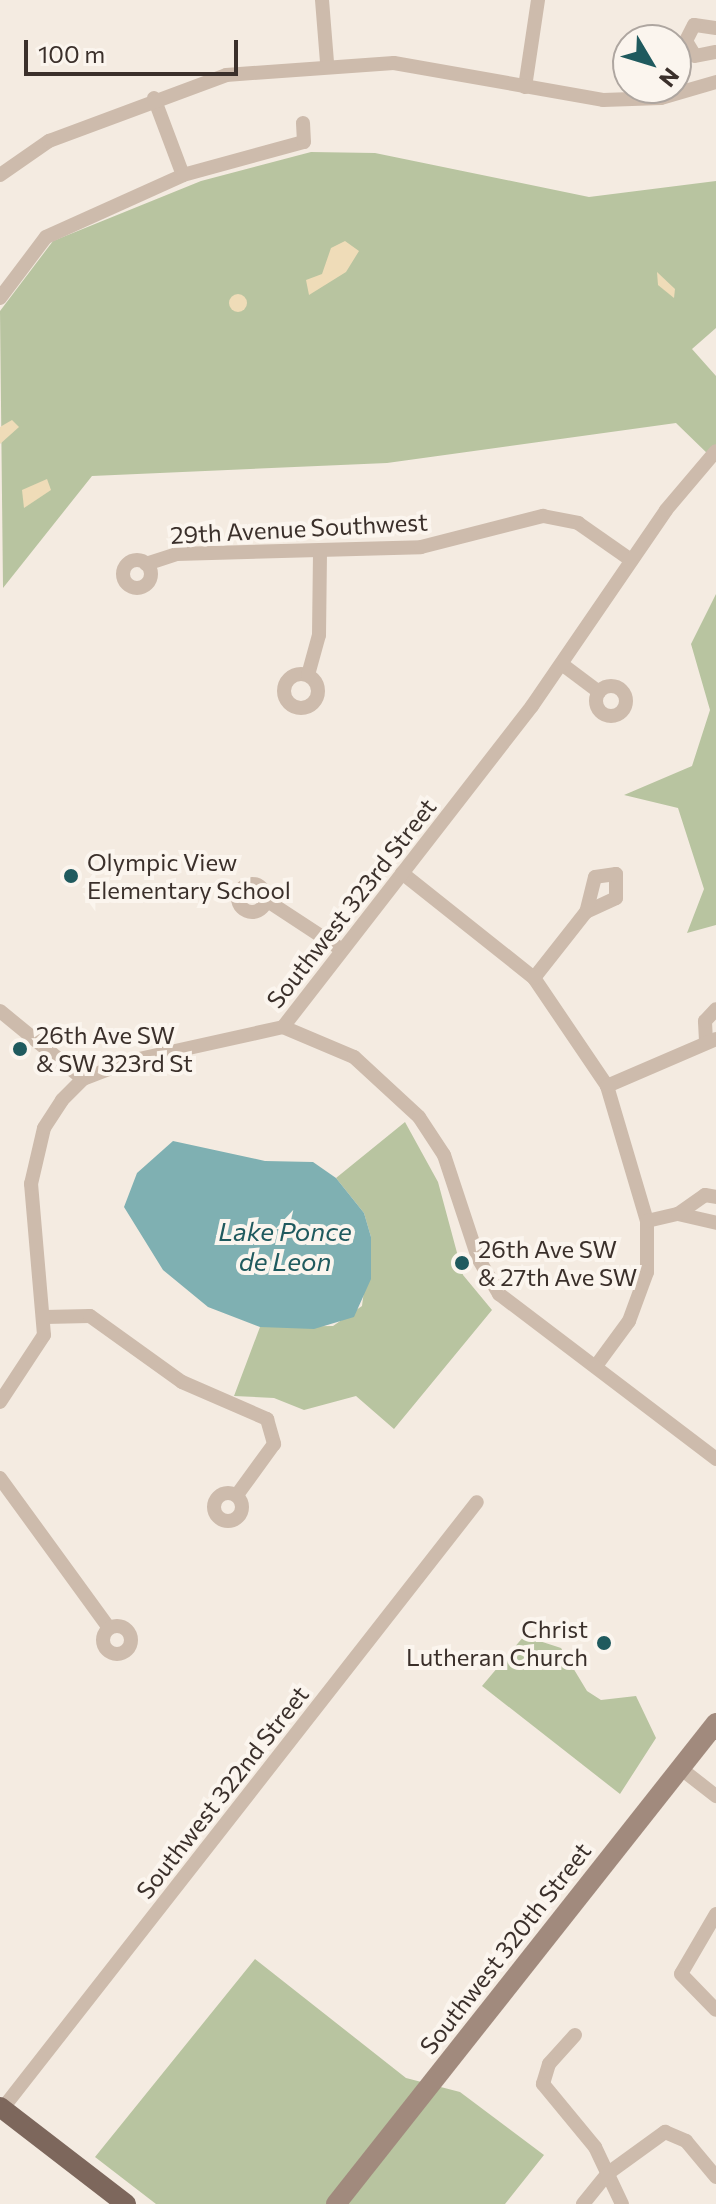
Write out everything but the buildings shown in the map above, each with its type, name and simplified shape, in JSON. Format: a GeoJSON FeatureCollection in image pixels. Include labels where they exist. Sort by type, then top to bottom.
{"type":"FeatureCollection","features":[{"type":"Feature","properties":{"kind":"main road","name":"Southwest 320th Street"},"geometry":{"type":"LineString","coordinates":[[336,2204],[716,1723]]}},
{"type":"Feature","properties":{"kind":"main road"},"geometry":{"type":"LineString","coordinates":[[1,2108],[126,2204]]}},
{"type":"Feature","properties":{"kind":"street"},"geometry":{"type":"LineString","coordinates":[[322,0],[327,62]]}},
{"type":"Feature","properties":{"kind":"street"},"geometry":{"type":"LineString","coordinates":[[525,87],[538,0]]}},
{"type":"Feature","properties":{"kind":"street"},"geometry":{"type":"LineString","coordinates":[[715,56],[695,56],[686,41],[694,25],[716,28]]}},
{"type":"Feature","properties":{"kind":"street"},"geometry":{"type":"LineString","coordinates":[[0,175],[49,141],[154,98],[226,75],[327,62],[394,63],[525,87],[634,100],[716,82]]}},
{"type":"Feature","properties":{"kind":"street"},"geometry":{"type":"LineString","coordinates":[[154,98],[183,175]]}},
{"type":"Feature","properties":{"kind":"street"},"geometry":{"type":"LineString","coordinates":[[0,298],[46,237],[183,175],[304,142],[303,123]]}},
{"type":"Feature","properties":{"kind":"street","name":"Southwest 323rd Street"},"geometry":{"type":"LineString","coordinates":[[83,1079],[130,1061],[283,1027],[563,665],[631,560],[716,451]]}},
{"type":"Feature","properties":{"kind":"street","name":"29th Avenue Southwest"},"geometry":{"type":"LineString","coordinates":[[146,564],[176,554],[421,547],[543,516],[578,523],[631,560]]}},
{"type":"Feature","properties":{"kind":"street"},"geometry":{"type":"LineString","coordinates":[[308,675],[319,635],[320,552]]}},
{"type":"Feature","properties":{"kind":"street"},"geometry":{"type":"LineString","coordinates":[[563,665],[599,692]]}},
{"type":"Feature","properties":{"kind":"street"},"geometry":{"type":"LineString","coordinates":[[402,873],[534,978],[607,1086],[647,1221],[642,1292],[596,1366]]}},
{"type":"Feature","properties":{"kind":"street"},"geometry":{"type":"LineString","coordinates":[[266,900],[342,950]]}},
{"type":"Feature","properties":{"kind":"street"},"geometry":{"type":"LineString","coordinates":[[534,978],[586,912]]}},
{"type":"Feature","properties":{"kind":"street"},"geometry":{"type":"LineString","coordinates":[[607,1086],[711,1040],[705,1021],[716,1009]]}},
{"type":"Feature","properties":{"kind":"street"},"geometry":{"type":"LineString","coordinates":[[0,1011],[83,1079],[44,1128],[31,1184],[45,1317],[31,1363],[0,1402]]}},
{"type":"Feature","properties":{"kind":"street"},"geometry":{"type":"LineString","coordinates":[[283,1027],[337,1046],[406,1101],[444,1155],[491,1284],[716,1459]]}},
{"type":"Feature","properties":{"kind":"street"},"geometry":{"type":"LineString","coordinates":[[647,1221],[678,1214],[702,1196],[716,1197]]}},
{"type":"Feature","properties":{"kind":"street"},"geometry":{"type":"LineString","coordinates":[[678,1214],[716,1223]]}},
{"type":"Feature","properties":{"kind":"street"},"geometry":{"type":"LineString","coordinates":[[45,1317],[90,1316],[182,1382],[258,1414],[275,1430],[267,1456],[237,1495]]}},
{"type":"Feature","properties":{"kind":"street"},"geometry":{"type":"LineString","coordinates":[[0,1478],[109,1628]]}},
{"type":"Feature","properties":{"kind":"street","name":"Southwest 322nd Street"},"geometry":{"type":"LineString","coordinates":[[1,2108],[477,1502]]}},
{"type":"Feature","properties":{"kind":"street"},"geometry":{"type":"LineString","coordinates":[[680,1768],[716,1796]]}},
{"type":"Feature","properties":{"kind":"street"},"geometry":{"type":"LineString","coordinates":[[716,1914],[681,1974],[716,2010]]}},
{"type":"Feature","properties":{"kind":"street"},"geometry":{"type":"LineString","coordinates":[[575,2035],[554,2056],[543,2084],[584,2132],[622,2204]]}},
{"type":"Feature","properties":{"kind":"street"},"geometry":{"type":"LineString","coordinates":[[583,2204],[607,2174],[665,2132],[686,2141],[716,2177]]}},
{"type":"Feature","properties":{"kind":"green space"},"geometry":{"type":"Polygon","coordinates":[[[311,152],[375,153],[589,197],[716,181],[716,328],[692,349],[716,376],[716,451],[711,457],[676,423],[387,463],[92,476],[3,588],[0,311],[53,241],[201,181],[311,152]]]}},
{"type":"Feature","properties":{"kind":"green space"},"geometry":{"type":"Polygon","coordinates":[[[716,594],[716,925],[687,933],[704,889],[678,808],[624,795],[692,766],[710,710],[691,644],[716,594]]]}},
{"type":"Feature","properties":{"kind":"green space"},"geometry":{"type":"Polygon","coordinates":[[[405,1122],[438,1182],[463,1275],[492,1310],[394,1429],[356,1396],[304,1410],[274,1398],[234,1396],[260,1327],[333,1326],[362,1306],[371,1237],[364,1213],[336,1178],[405,1122]]]}},
{"type":"Feature","properties":{"kind":"green space"},"geometry":{"type":"Polygon","coordinates":[[[524,1636],[561,1648],[587,1691],[601,1700],[636,1696],[656,1738],[620,1794],[482,1686],[524,1636]]]}},
{"type":"Feature","properties":{"kind":"green space"},"geometry":{"type":"Polygon","coordinates":[[[255,1959],[406,2078],[460,2092],[544,2155],[505,2204],[156,2204],[95,2157],[255,1959]]]}},
{"type":"Feature","properties":{"kind":"sand"},"geometry":{"type":"Polygon","coordinates":[[[345,241],[359,251],[346,272],[309,295],[306,280],[322,274],[331,248],[345,241]]]}},
{"type":"Feature","properties":{"kind":"sand"},"geometry":{"type":"Polygon","coordinates":[[[657,272],[675,289],[674,298],[658,285],[657,272]]]}},
{"type":"Feature","properties":{"kind":"sand"},"geometry":{"type":"Polygon","coordinates":[[[238,294],[247,303],[238,312],[229,303],[238,294]]]}},
{"type":"Feature","properties":{"kind":"sand"},"geometry":{"type":"Polygon","coordinates":[[[12,420],[19,427],[0,444],[0,427],[12,420]]]}},
{"type":"Feature","properties":{"kind":"sand"},"geometry":{"type":"Polygon","coordinates":[[[47,479],[51,490],[24,508],[22,490],[47,479]]]}},
{"type":"Feature","properties":{"kind":"water","name":"Lake Ponce de Leon"},"geometry":{"type":"Polygon","coordinates":[[[173,1141],[265,1161],[313,1162],[336,1178],[364,1213],[371,1237],[371,1279],[354,1317],[314,1329],[260,1327],[208,1307],[163,1270],[124,1207],[137,1173],[173,1141]]]}},
{"type":"Feature","properties":{"kind":"place","name":"Olympic View Elementary School"},"geometry":{"type":"Point","coordinates":[71,876]}},
{"type":"Feature","properties":{"kind":"place","name":"26th Ave SW & SW 323rd St"},"geometry":{"type":"Point","coordinates":[20,1049]}},
{"type":"Feature","properties":{"kind":"place","name":"26th Ave SW & 27th Ave SW"},"geometry":{"type":"Point","coordinates":[462,1263]}},
{"type":"Feature","properties":{"kind":"place","name":"Christ Lutheran Church"},"geometry":{"type":"Point","coordinates":[604,1643]}}]}
